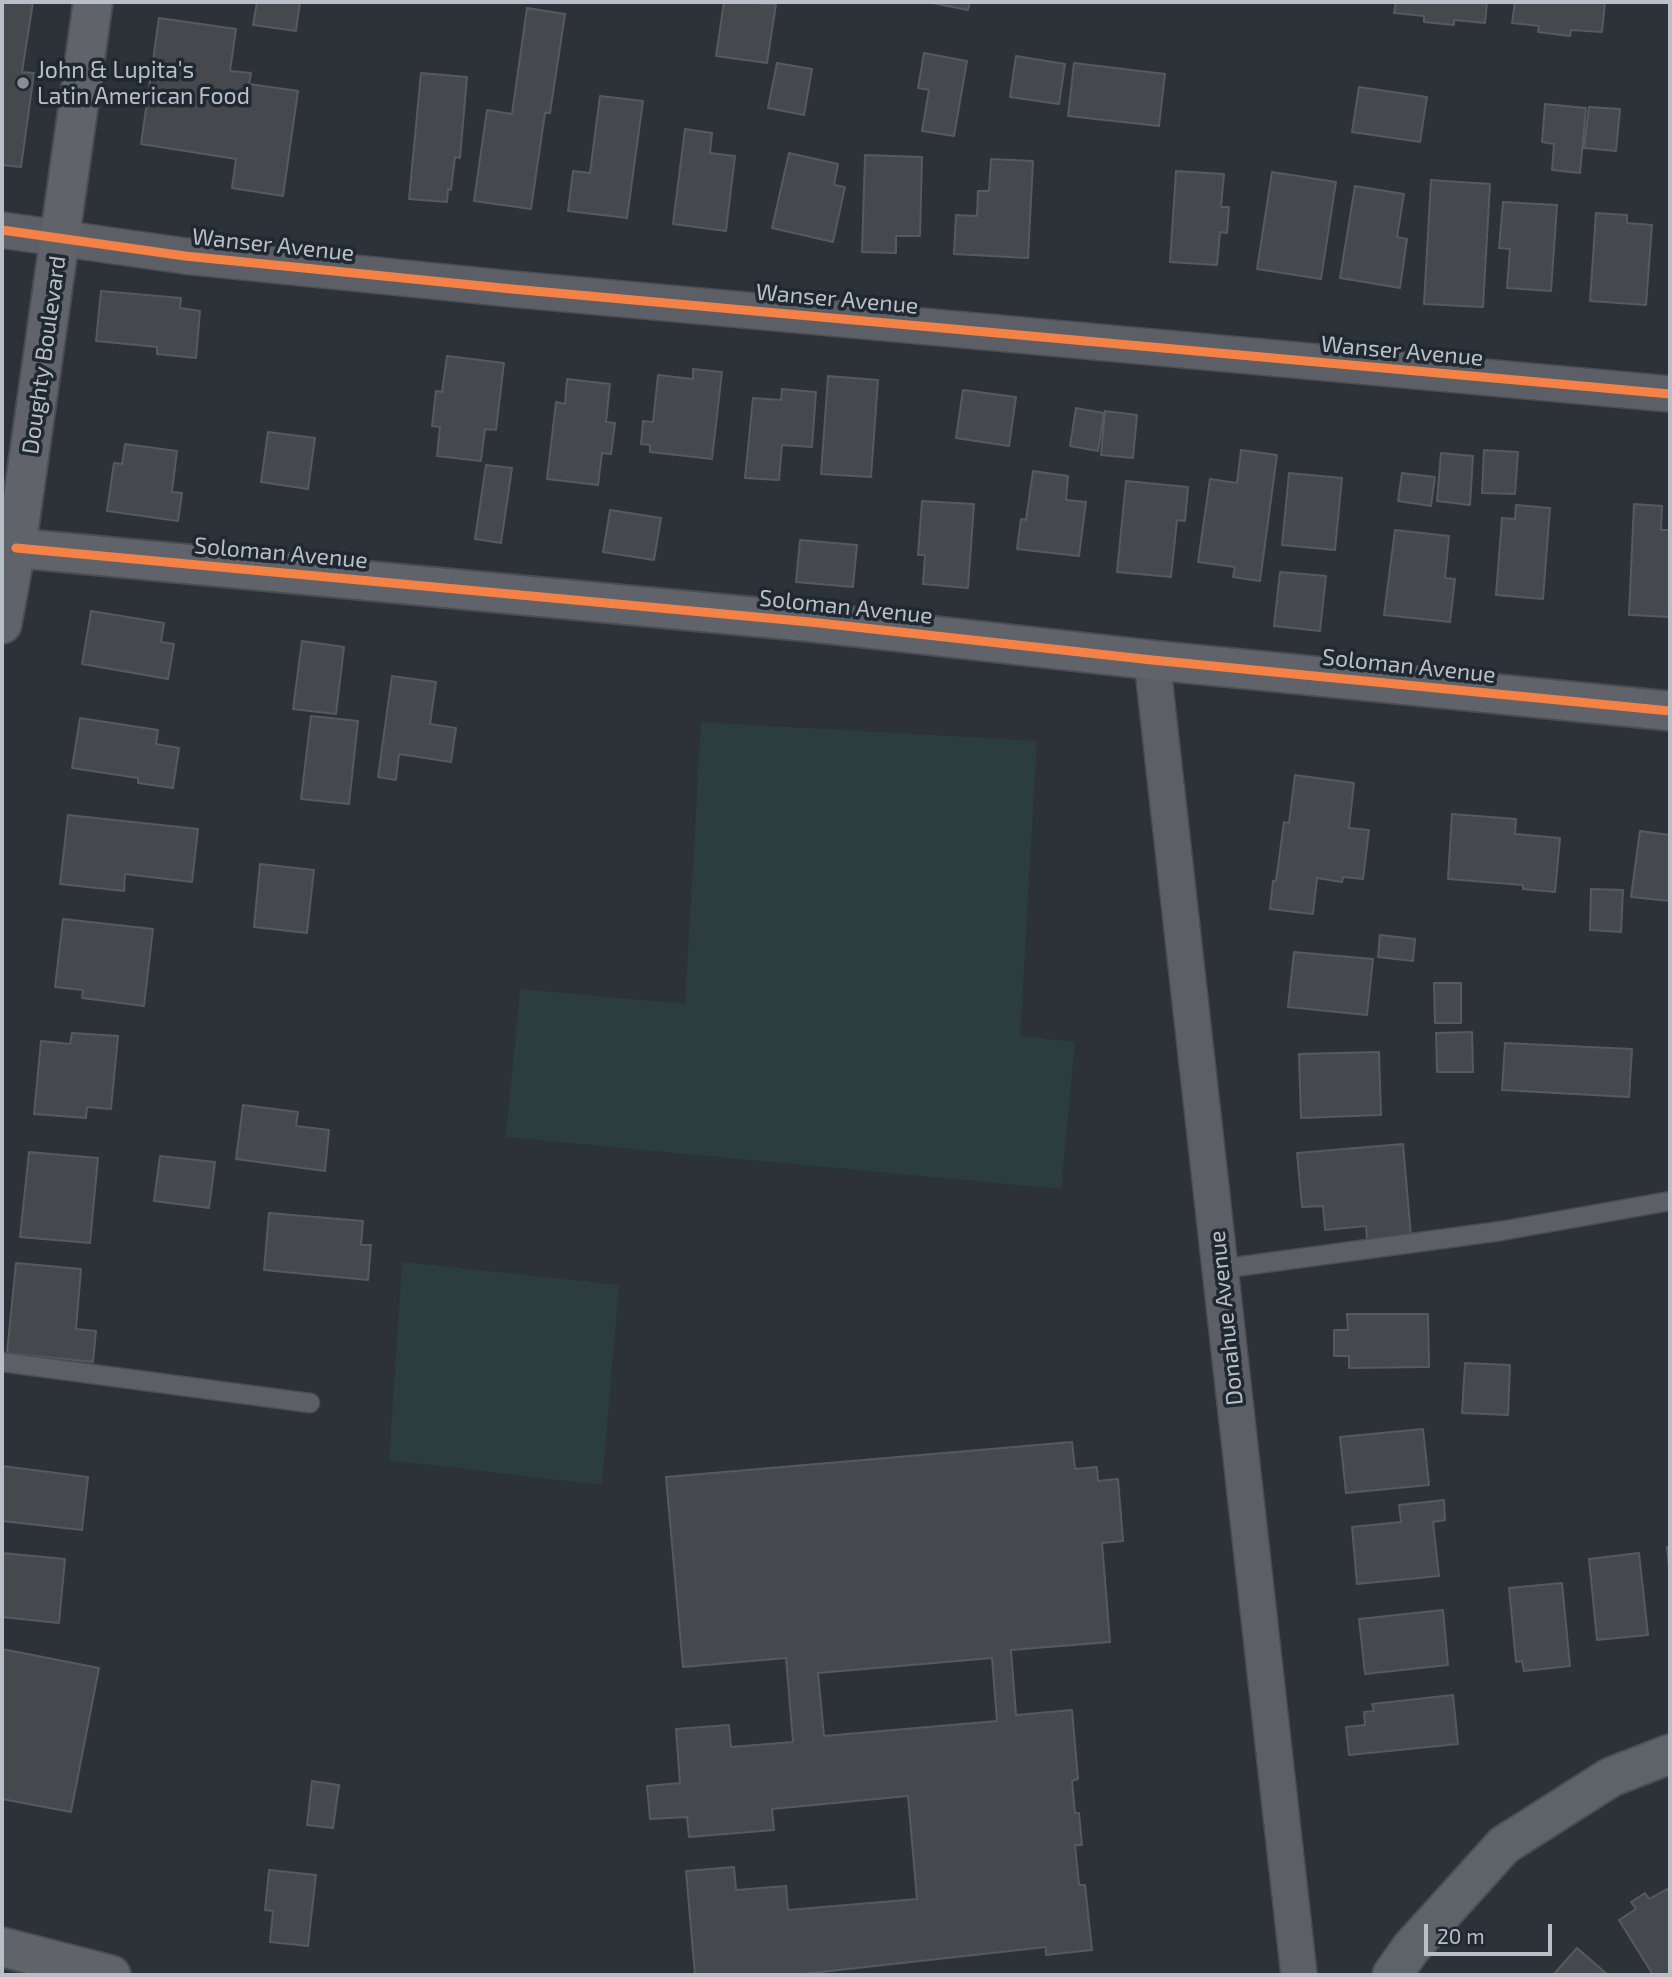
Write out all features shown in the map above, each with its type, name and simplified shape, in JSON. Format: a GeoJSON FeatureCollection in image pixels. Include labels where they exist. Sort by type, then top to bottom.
{"type":"FeatureCollection","features":[{"type":"Feature","properties":{"kind":"main road"},"geometry":{"type":"LineString","coordinates":[[1392,1975],[1410,1948],[1504,1845],[1611,1777],[1670,1754]]}},
{"type":"Feature","properties":{"kind":"street","name":"Doughty Boulevard"},"geometry":{"type":"LineString","coordinates":[[4,604],[16,548],[93,2]]}},
{"type":"Feature","properties":{"kind":"street","name":"Wanser Avenue"},"geometry":{"type":"LineString","coordinates":[[2,230],[185,256],[512,289],[1670,394]]}},
{"type":"Feature","properties":{"kind":"street","name":"Soloman Avenue"},"geometry":{"type":"LineString","coordinates":[[16,548],[810,622],[1152,660],[1670,711]]}},
{"type":"Feature","properties":{"kind":"street","name":"Donahue Avenue"},"geometry":{"type":"LineString","coordinates":[[1152,660],[1299,1975]]}},
{"type":"Feature","properties":{"kind":"street"},"geometry":{"type":"LineString","coordinates":[[2,1947],[111,1975]]}},
{"type":"Feature","properties":{"kind":"lane"},"geometry":{"type":"LineString","coordinates":[[1220,1269],[1501,1231],[1670,1201]]}},
{"type":"Feature","properties":{"kind":"lane"},"geometry":{"type":"LineString","coordinates":[[2,1362],[310,1403]]}},
{"type":"Feature","properties":{"kind":"shaded area"},"geometry":{"type":"Polygon","coordinates":[[[701,722],[1037,741],[1020,1036],[1075,1042],[1061,1189],[506,1137],[520,989],[685,1004],[701,722]]]}},
{"type":"Feature","properties":{"kind":"shaded area"},"geometry":{"type":"Polygon","coordinates":[[[402,1262],[619,1285],[602,1485],[389,1460],[402,1262]]]}},
{"type":"Feature","properties":{"kind":"building"},"geometry":{"type":"Polygon","coordinates":[[[2,2],[33,2],[22,72],[34,73],[21,167],[2,165],[2,2]]]}},
{"type":"Feature","properties":{"kind":"building"},"geometry":{"type":"Polygon","coordinates":[[[257,2],[300,2],[296,31],[253,25],[257,2]]]}},
{"type":"Feature","properties":{"kind":"building"},"geometry":{"type":"Polygon","coordinates":[[[724,2],[776,4],[767,63],[716,56],[724,2]]]}},
{"type":"Feature","properties":{"kind":"building"},"geometry":{"type":"Polygon","coordinates":[[[928,2],[970,2],[968,10],[928,2]]]}},
{"type":"Feature","properties":{"kind":"building"},"geometry":{"type":"Polygon","coordinates":[[[1396,2],[1487,2],[1485,23],[1454,20],[1454,25],[1424,22],[1424,16],[1394,13],[1396,2]]]}},
{"type":"Feature","properties":{"kind":"building"},"geometry":{"type":"Polygon","coordinates":[[[1515,2],[1605,2],[1602,32],[1571,30],[1570,36],[1538,32],[1539,26],[1512,23],[1515,2]]]}},
{"type":"Feature","properties":{"kind":"building"},"geometry":{"type":"Polygon","coordinates":[[[527,8],[565,14],[550,113],[545,113],[531,209],[474,201],[487,110],[512,114],[527,8]]]}},
{"type":"Feature","properties":{"kind":"building"},"geometry":{"type":"Polygon","coordinates":[[[159,18],[236,29],[230,71],[251,73],[249,84],[298,91],[283,196],[232,188],[236,159],[141,144],[159,18]]]}},
{"type":"Feature","properties":{"kind":"building"},"geometry":{"type":"Polygon","coordinates":[[[924,53],[967,61],[954,136],[922,131],[929,90],[918,88],[924,53]]]}},
{"type":"Feature","properties":{"kind":"building"},"geometry":{"type":"Polygon","coordinates":[[[1016,56],[1065,64],[1059,104],[1010,97],[1016,56]]]}},
{"type":"Feature","properties":{"kind":"building"},"geometry":{"type":"Polygon","coordinates":[[[777,63],[812,69],[804,115],[768,108],[777,63]]]}},
{"type":"Feature","properties":{"kind":"building"},"geometry":{"type":"Polygon","coordinates":[[[1074,63],[1165,74],[1159,126],[1068,116],[1074,63]]]}},
{"type":"Feature","properties":{"kind":"building"},"geometry":{"type":"Polygon","coordinates":[[[421,73],[467,77],[460,158],[455,157],[447,202],[409,199],[421,73]]]}},
{"type":"Feature","properties":{"kind":"building"},"geometry":{"type":"Polygon","coordinates":[[[1359,87],[1427,97],[1420,142],[1352,132],[1359,87]]]}},
{"type":"Feature","properties":{"kind":"building"},"geometry":{"type":"Polygon","coordinates":[[[600,96],[643,101],[627,218],[568,211],[573,171],[590,173],[600,96]]]}},
{"type":"Feature","properties":{"kind":"building"},"geometry":{"type":"Polygon","coordinates":[[[1545,104],[1586,108],[1580,173],[1552,170],[1554,144],[1542,142],[1545,104]]]}},
{"type":"Feature","properties":{"kind":"building"},"geometry":{"type":"Polygon","coordinates":[[[1589,107],[1620,109],[1616,151],[1584,148],[1589,107]]]}},
{"type":"Feature","properties":{"kind":"building"},"geometry":{"type":"Polygon","coordinates":[[[685,129],[712,133],[710,153],[735,156],[726,231],[673,224],[685,129]]]}},
{"type":"Feature","properties":{"kind":"building"},"geometry":{"type":"Polygon","coordinates":[[[789,153],[838,164],[834,185],[845,187],[833,242],[772,228],[789,153]]]}},
{"type":"Feature","properties":{"kind":"building"},"geometry":{"type":"Polygon","coordinates":[[[865,155],[922,157],[920,236],[896,236],[896,253],[862,252],[865,155]]]}},
{"type":"Feature","properties":{"kind":"building"},"geometry":{"type":"Polygon","coordinates":[[[991,159],[1033,161],[1028,258],[954,254],[956,215],[977,216],[978,191],[989,191],[991,159]]]}},
{"type":"Feature","properties":{"kind":"building"},"geometry":{"type":"Polygon","coordinates":[[[1176,171],[1224,174],[1221,207],[1229,207],[1227,233],[1220,232],[1217,265],[1170,262],[1176,171]]]}},
{"type":"Feature","properties":{"kind":"building"},"geometry":{"type":"Polygon","coordinates":[[[1272,172],[1336,182],[1321,279],[1257,269],[1272,172]]]}},
{"type":"Feature","properties":{"kind":"building"},"geometry":{"type":"Polygon","coordinates":[[[1431,180],[1490,184],[1483,307],[1424,304],[1431,180]]]}},
{"type":"Feature","properties":{"kind":"building"},"geometry":{"type":"Polygon","coordinates":[[[1355,186],[1404,194],[1397,237],[1407,239],[1400,288],[1340,278],[1355,186]]]}},
{"type":"Feature","properties":{"kind":"building"},"geometry":{"type":"Polygon","coordinates":[[[1503,202],[1557,205],[1551,291],[1507,288],[1510,249],[1499,248],[1503,202]]]}},
{"type":"Feature","properties":{"kind":"building"},"geometry":{"type":"Polygon","coordinates":[[[1596,213],[1627,215],[1627,223],[1652,225],[1646,305],[1590,301],[1596,213]]]}},
{"type":"Feature","properties":{"kind":"building"},"geometry":{"type":"Polygon","coordinates":[[[101,291],[181,298],[180,308],[200,311],[196,358],[157,354],[157,347],[96,341],[101,291]]]}},
{"type":"Feature","properties":{"kind":"building"},"geometry":{"type":"Polygon","coordinates":[[[447,356],[504,363],[496,430],[485,429],[481,461],[437,456],[440,427],[432,426],[436,391],[442,392],[447,356]]]}},
{"type":"Feature","properties":{"kind":"building"},"geometry":{"type":"Polygon","coordinates":[[[693,369],[722,372],[712,459],[650,452],[650,445],[641,444],[643,421],[653,422],[658,375],[693,379],[693,369]]]}},
{"type":"Feature","properties":{"kind":"building"},"geometry":{"type":"Polygon","coordinates":[[[828,376],[878,380],[871,477],[821,474],[828,376]]]}},
{"type":"Feature","properties":{"kind":"building"},"geometry":{"type":"Polygon","coordinates":[[[567,379],[610,384],[606,422],[615,423],[611,454],[602,453],[598,485],[547,479],[556,402],[565,404],[567,379]]]}},
{"type":"Feature","properties":{"kind":"building"},"geometry":{"type":"Polygon","coordinates":[[[782,389],[816,392],[812,447],[782,445],[779,480],[745,478],[753,398],[781,400],[782,389]]]}},
{"type":"Feature","properties":{"kind":"building"},"geometry":{"type":"Polygon","coordinates":[[[963,390],[1016,397],[1009,446],[956,438],[963,390]]]}},
{"type":"Feature","properties":{"kind":"building"},"geometry":{"type":"Polygon","coordinates":[[[1076,408],[1104,413],[1098,451],[1070,446],[1076,408]]]}},
{"type":"Feature","properties":{"kind":"building"},"geometry":{"type":"Polygon","coordinates":[[[1105,411],[1137,415],[1133,458],[1101,455],[1105,411]]]}},
{"type":"Feature","properties":{"kind":"building"},"geometry":{"type":"Polygon","coordinates":[[[268,432],[315,438],[308,489],[261,482],[268,432]]]}},
{"type":"Feature","properties":{"kind":"building"},"geometry":{"type":"Polygon","coordinates":[[[125,444],[177,451],[172,492],[182,493],[178,521],[107,511],[114,463],[122,464],[125,444]]]}},
{"type":"Feature","properties":{"kind":"building"},"geometry":{"type":"Polygon","coordinates":[[[1241,450],[1277,455],[1260,581],[1233,577],[1235,567],[1198,562],[1210,479],[1237,483],[1241,450]]]}},
{"type":"Feature","properties":{"kind":"building"},"geometry":{"type":"Polygon","coordinates":[[[1484,450],[1518,452],[1515,494],[1482,493],[1484,450]]]}},
{"type":"Feature","properties":{"kind":"building"},"geometry":{"type":"Polygon","coordinates":[[[1441,453],[1473,456],[1470,505],[1437,501],[1441,453]]]}},
{"type":"Feature","properties":{"kind":"building"},"geometry":{"type":"Polygon","coordinates":[[[486,465],[512,468],[501,543],[475,539],[486,465]]]}},
{"type":"Feature","properties":{"kind":"building"},"geometry":{"type":"Polygon","coordinates":[[[1033,471],[1068,476],[1066,500],[1086,502],[1079,556],[1017,549],[1021,519],[1026,520],[1033,471]]]}},
{"type":"Feature","properties":{"kind":"building"},"geometry":{"type":"Polygon","coordinates":[[[1289,473],[1342,478],[1335,550],[1282,545],[1289,473]]]}},
{"type":"Feature","properties":{"kind":"building"},"geometry":{"type":"Polygon","coordinates":[[[1402,473],[1435,477],[1431,506],[1398,501],[1402,473]]]}},
{"type":"Feature","properties":{"kind":"building"},"geometry":{"type":"Polygon","coordinates":[[[1126,481],[1188,487],[1185,521],[1177,520],[1171,577],[1117,572],[1126,481]]]}},
{"type":"Feature","properties":{"kind":"building"},"geometry":{"type":"Polygon","coordinates":[[[922,501],[974,504],[968,588],[923,584],[925,555],[918,555],[922,501]]]}},
{"type":"Feature","properties":{"kind":"building"},"geometry":{"type":"Polygon","coordinates":[[[1634,504],[1662,506],[1661,530],[1670,530],[1670,617],[1629,615],[1634,504]]]}},
{"type":"Feature","properties":{"kind":"building"},"geometry":{"type":"Polygon","coordinates":[[[1516,505],[1550,508],[1543,599],[1496,595],[1502,518],[1515,519],[1516,505]]]}},
{"type":"Feature","properties":{"kind":"building"},"geometry":{"type":"Polygon","coordinates":[[[610,510],[661,518],[654,560],[603,552],[610,510]]]}},
{"type":"Feature","properties":{"kind":"building"},"geometry":{"type":"Polygon","coordinates":[[[1395,530],[1449,536],[1445,578],[1455,579],[1450,622],[1384,615],[1395,530]]]}},
{"type":"Feature","properties":{"kind":"building"},"geometry":{"type":"Polygon","coordinates":[[[800,540],[857,545],[853,587],[796,582],[800,540]]]}},
{"type":"Feature","properties":{"kind":"building"},"geometry":{"type":"Polygon","coordinates":[[[1280,572],[1326,576],[1320,631],[1274,626],[1280,572]]]}},
{"type":"Feature","properties":{"kind":"building"},"geometry":{"type":"Polygon","coordinates":[[[91,611],[164,623],[161,642],[174,644],[168,679],[82,664],[91,611]]]}},
{"type":"Feature","properties":{"kind":"building"},"geometry":{"type":"Polygon","coordinates":[[[302,641],[344,647],[336,714],[293,709],[302,641]]]}},
{"type":"Feature","properties":{"kind":"building"},"geometry":{"type":"Polygon","coordinates":[[[392,676],[436,682],[430,724],[456,728],[451,762],[399,754],[396,780],[378,777],[392,676]]]}},
{"type":"Feature","properties":{"kind":"building"},"geometry":{"type":"Polygon","coordinates":[[[311,716],[358,721],[349,804],[301,799],[311,716]]]}},
{"type":"Feature","properties":{"kind":"building"},"geometry":{"type":"Polygon","coordinates":[[[80,718],[158,730],[156,744],[179,748],[173,788],[138,783],[138,778],[72,768],[80,718]]]}},
{"type":"Feature","properties":{"kind":"building"},"geometry":{"type":"Polygon","coordinates":[[[1295,775],[1354,783],[1349,828],[1369,830],[1363,879],[1343,877],[1342,882],[1317,878],[1313,914],[1270,909],[1284,822],[1289,823],[1295,775]]]}},
{"type":"Feature","properties":{"kind":"building"},"geometry":{"type":"Polygon","coordinates":[[[1452,814],[1516,819],[1515,834],[1560,838],[1555,892],[1523,889],[1523,885],[1448,879],[1452,814]]]}},
{"type":"Feature","properties":{"kind":"building"},"geometry":{"type":"Polygon","coordinates":[[[68,815],[198,829],[192,882],[125,874],[124,891],[60,884],[68,815]]]}},
{"type":"Feature","properties":{"kind":"building"},"geometry":{"type":"Polygon","coordinates":[[[1640,831],[1670,835],[1670,901],[1631,897],[1640,831]]]}},
{"type":"Feature","properties":{"kind":"building"},"geometry":{"type":"Polygon","coordinates":[[[260,864],[314,870],[307,933],[254,927],[260,864]]]}},
{"type":"Feature","properties":{"kind":"building"},"geometry":{"type":"Polygon","coordinates":[[[1591,889],[1623,890],[1621,932],[1590,930],[1591,889]]]}},
{"type":"Feature","properties":{"kind":"building"},"geometry":{"type":"Polygon","coordinates":[[[63,919],[153,929],[144,1006],[82,998],[83,990],[55,987],[63,919]]]}},
{"type":"Feature","properties":{"kind":"building"},"geometry":{"type":"Polygon","coordinates":[[[1380,935],[1415,939],[1413,961],[1378,957],[1380,935]]]}},
{"type":"Feature","properties":{"kind":"building"},"geometry":{"type":"Polygon","coordinates":[[[1294,952],[1373,959],[1367,1015],[1288,1007],[1294,952]]]}},
{"type":"Feature","properties":{"kind":"building"},"geometry":{"type":"Polygon","coordinates":[[[1434,983],[1461,983],[1461,1023],[1435,1023],[1434,983]]]}},
{"type":"Feature","properties":{"kind":"building"},"geometry":{"type":"Polygon","coordinates":[[[1472,1032],[1473,1072],[1437,1072],[1436,1033],[1472,1032]]]}},
{"type":"Feature","properties":{"kind":"building"},"geometry":{"type":"Polygon","coordinates":[[[72,1033],[118,1036],[111,1109],[87,1107],[86,1118],[34,1114],[41,1041],[70,1044],[72,1033]]]}},
{"type":"Feature","properties":{"kind":"building"},"geometry":{"type":"Polygon","coordinates":[[[1505,1043],[1632,1049],[1629,1097],[1502,1090],[1505,1043]]]}},
{"type":"Feature","properties":{"kind":"building"},"geometry":{"type":"Polygon","coordinates":[[[1379,1052],[1381,1115],[1301,1118],[1299,1054],[1379,1052]]]}},
{"type":"Feature","properties":{"kind":"building"},"geometry":{"type":"Polygon","coordinates":[[[243,1105],[298,1112],[296,1126],[329,1130],[325,1171],[236,1159],[243,1105]]]}},
{"type":"Feature","properties":{"kind":"building"},"geometry":{"type":"Polygon","coordinates":[[[1403,1144],[1411,1236],[1367,1240],[1366,1226],[1325,1230],[1323,1206],[1302,1207],[1297,1153],[1403,1144]]]}},
{"type":"Feature","properties":{"kind":"building"},"geometry":{"type":"Polygon","coordinates":[[[29,1152],[98,1158],[90,1243],[20,1237],[29,1152]]]}},
{"type":"Feature","properties":{"kind":"building"},"geometry":{"type":"Polygon","coordinates":[[[160,1156],[215,1162],[209,1208],[154,1201],[160,1156]]]}},
{"type":"Feature","properties":{"kind":"building"},"geometry":{"type":"Polygon","coordinates":[[[269,1213],[363,1221],[361,1245],[371,1245],[368,1280],[264,1270],[269,1213]]]}},
{"type":"Feature","properties":{"kind":"building"},"geometry":{"type":"Polygon","coordinates":[[[16,1263],[81,1269],[76,1329],[96,1331],[93,1362],[7,1353],[16,1263]]]}},
{"type":"Feature","properties":{"kind":"building"},"geometry":{"type":"Polygon","coordinates":[[[1347,1314],[1428,1314],[1429,1367],[1349,1368],[1349,1356],[1334,1356],[1334,1330],[1348,1330],[1347,1314]]]}},
{"type":"Feature","properties":{"kind":"building"},"geometry":{"type":"Polygon","coordinates":[[[1465,1363],[1510,1365],[1508,1415],[1462,1413],[1465,1363]]]}},
{"type":"Feature","properties":{"kind":"building"},"geometry":{"type":"Polygon","coordinates":[[[1423,1429],[1429,1485],[1346,1493],[1340,1437],[1423,1429]]]}},
{"type":"Feature","properties":{"kind":"building"},"geometry":{"type":"Polygon","coordinates":[[[1072,1442],[1075,1469],[1097,1467],[1098,1481],[1118,1479],[1123,1541],[1102,1543],[1110,1642],[1011,1650],[1016,1715],[1072,1710],[1078,1779],[1072,1781],[1082,1845],[1075,1845],[1079,1885],[1085,1885],[1092,1950],[1046,1955],[1046,1947],[794,1975],[695,1975],[686,1871],[734,1867],[736,1890],[786,1886],[788,1910],[917,1899],[908,1796],[772,1809],[774,1830],[689,1837],[687,1817],[650,1819],[647,1786],[680,1783],[676,1729],[729,1725],[731,1747],[793,1742],[786,1658],[683,1667],[666,1477],[1072,1442]],[[992,1658],[818,1673],[824,1736],[997,1721],[992,1658]]]}},
{"type":"Feature","properties":{"kind":"building"},"geometry":{"type":"Polygon","coordinates":[[[2,1466],[88,1477],[82,1530],[2,1521],[2,1466]]]}},
{"type":"Feature","properties":{"kind":"building"},"geometry":{"type":"Polygon","coordinates":[[[1444,1500],[1445,1520],[1433,1522],[1439,1576],[1357,1584],[1352,1527],[1401,1522],[1399,1505],[1444,1500]]]}},
{"type":"Feature","properties":{"kind":"building"},"geometry":{"type":"Polygon","coordinates":[[[1667,1547],[1670,1547],[1670,1577],[1667,1547]]]}},
{"type":"Feature","properties":{"kind":"building"},"geometry":{"type":"Polygon","coordinates":[[[2,1553],[65,1559],[59,1623],[2,1617],[2,1553]]]}},
{"type":"Feature","properties":{"kind":"building"},"geometry":{"type":"Polygon","coordinates":[[[1639,1553],[1648,1635],[1597,1640],[1589,1559],[1639,1553]]]}},
{"type":"Feature","properties":{"kind":"building"},"geometry":{"type":"Polygon","coordinates":[[[1562,1583],[1570,1666],[1524,1671],[1522,1661],[1516,1662],[1509,1588],[1562,1583]]]}},
{"type":"Feature","properties":{"kind":"building"},"geometry":{"type":"Polygon","coordinates":[[[1443,1610],[1448,1665],[1365,1674],[1359,1619],[1443,1610]]]}},
{"type":"Feature","properties":{"kind":"building"},"geometry":{"type":"Polygon","coordinates":[[[2,1649],[99,1668],[71,1812],[2,1799],[2,1649]]]}},
{"type":"Feature","properties":{"kind":"building"},"geometry":{"type":"Polygon","coordinates":[[[1453,1695],[1458,1744],[1349,1755],[1346,1727],[1365,1725],[1364,1712],[1374,1711],[1372,1704],[1453,1695]]]}},
{"type":"Feature","properties":{"kind":"building"},"geometry":{"type":"Polygon","coordinates":[[[312,1781],[339,1785],[333,1828],[307,1825],[312,1781]]]}},
{"type":"Feature","properties":{"kind":"building"},"geometry":{"type":"Polygon","coordinates":[[[269,1870],[316,1875],[308,1946],[270,1942],[273,1911],[265,1910],[269,1870]]]}},
{"type":"Feature","properties":{"kind":"building"},"geometry":{"type":"Polygon","coordinates":[[[1667,1889],[1670,1893],[1670,1975],[1653,1975],[1619,1920],[1636,1909],[1631,1902],[1645,1893],[1649,1899],[1667,1889]]]}},
{"type":"Feature","properties":{"kind":"building"},"geometry":{"type":"Polygon","coordinates":[[[1577,1948],[1608,1975],[1553,1975],[1577,1948]]]}},
{"type":"Feature","properties":{"kind":"cycle path"},"geometry":{"type":"LineString","coordinates":[[2,230],[185,256],[512,289],[1670,394]]}},
{"type":"Feature","properties":{"kind":"cycle path"},"geometry":{"type":"LineString","coordinates":[[16,548],[810,622],[1152,660],[1670,711]]}},
{"type":"Feature","properties":{"kind":"place","name":"John & Lupita's Latin American Food"},"geometry":{"type":"Point","coordinates":[23,83]}}]}
